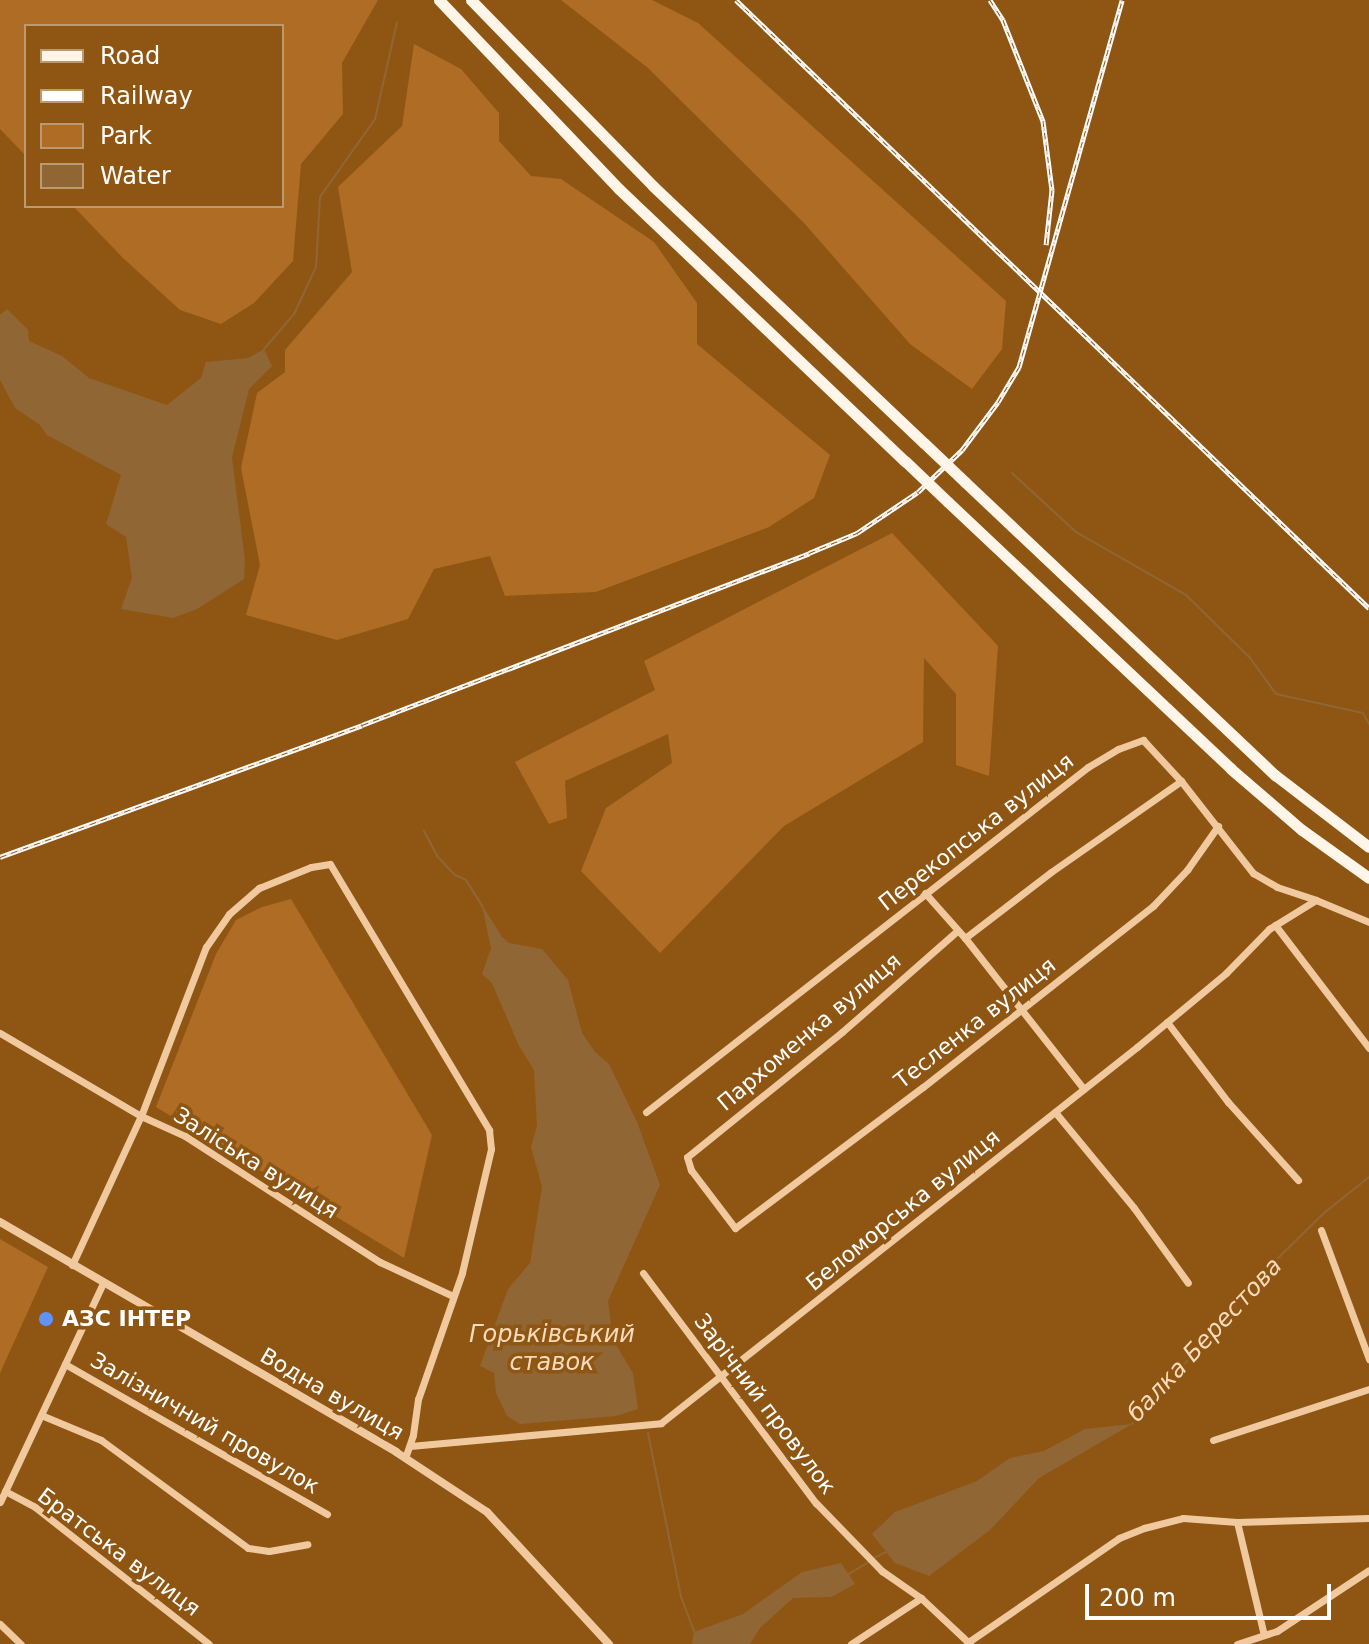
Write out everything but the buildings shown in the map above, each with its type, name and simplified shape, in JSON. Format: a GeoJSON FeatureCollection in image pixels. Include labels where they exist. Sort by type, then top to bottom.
{"type":"FeatureCollection","features":[{"type":"Feature","properties":{"kind":"main road"},"geometry":{"type":"LineString","coordinates":[[439,0],[619,189],[1231,769],[1263,798],[1369,877]]}},
{"type":"Feature","properties":{"kind":"main road"},"geometry":{"type":"LineString","coordinates":[[471,0],[610,144],[1243,745],[1275,775],[1369,847]]}},
{"type":"Feature","properties":{"kind":"street","name":"Перекопська вулиця"},"geometry":{"type":"LineString","coordinates":[[646,1112],[1088,767],[1118,749],[1143,740],[1181,781],[1253,873],[1277,887],[1316,900]]}},
{"type":"Feature","properties":{"kind":"street"},"geometry":{"type":"LineString","coordinates":[[965,938],[1051,872],[1181,781]]}},
{"type":"Feature","properties":{"kind":"street","name":"Тесленка вулиця"},"geometry":{"type":"LineString","coordinates":[[735,1228],[1023,1010],[1153,906],[1187,870],[1218,826]]}},
{"type":"Feature","properties":{"kind":"street"},"geometry":{"type":"LineString","coordinates":[[72,1265],[141,1116],[206,947],[229,914],[259,888],[311,867],[330,864],[489,1130],[491,1149],[462,1273],[418,1399],[405,1458]]}},
{"type":"Feature","properties":{"kind":"street"},"geometry":{"type":"LineString","coordinates":[[925,893],[965,938],[1084,1089]]}},
{"type":"Feature","properties":{"kind":"street"},"geometry":{"type":"LineString","coordinates":[[1316,900],[1369,922]]}},
{"type":"Feature","properties":{"kind":"street","name":"Беломорська вулиця"},"geometry":{"type":"LineString","coordinates":[[410,1446],[661,1423],[1167,1022],[1226,973],[1275,925],[1316,900]]}},
{"type":"Feature","properties":{"kind":"street"},"geometry":{"type":"LineString","coordinates":[[1275,925],[1369,1048]]}},
{"type":"Feature","properties":{"kind":"street","name":"Пархоменка вулиця"},"geometry":{"type":"LineString","coordinates":[[735,1228],[686,1163],[696,1148],[842,1032],[957,931]]}},
{"type":"Feature","properties":{"kind":"street"},"geometry":{"type":"LineString","coordinates":[[1167,1022],[1228,1102],[1298,1180]]}},
{"type":"Feature","properties":{"kind":"street","name":"Заліська вулиця"},"geometry":{"type":"LineString","coordinates":[[0,1033],[141,1116],[185,1136],[380,1262],[453,1296]]}},
{"type":"Feature","properties":{"kind":"street"},"geometry":{"type":"LineString","coordinates":[[1055,1112],[1134,1208],[1188,1283]]}},
{"type":"Feature","properties":{"kind":"street","name":"Водна вулиця"},"geometry":{"type":"LineString","coordinates":[[0,1222],[405,1458],[487,1512],[599,1640],[609,1644]]}},
{"type":"Feature","properties":{"kind":"street"},"geometry":{"type":"LineString","coordinates":[[1321,1230],[1369,1359]]}},
{"type":"Feature","properties":{"kind":"street","name":"Зарічний провулок"},"geometry":{"type":"LineString","coordinates":[[643,1273],[816,1503],[882,1571],[921,1598],[968,1643]]}},
{"type":"Feature","properties":{"kind":"street"},"geometry":{"type":"LineString","coordinates":[[0,1502],[103,1283]]}},
{"type":"Feature","properties":{"kind":"street","name":"Залізничний провулок"},"geometry":{"type":"LineString","coordinates":[[65,1364],[327,1514]]}},
{"type":"Feature","properties":{"kind":"street"},"geometry":{"type":"LineString","coordinates":[[1213,1440],[1369,1389]]}},
{"type":"Feature","properties":{"kind":"street"},"geometry":{"type":"LineString","coordinates":[[41,1415],[101,1440],[248,1548],[269,1551],[307,1544]]}},
{"type":"Feature","properties":{"kind":"street","name":"Братська вулиця"},"geometry":{"type":"LineString","coordinates":[[5,1491],[35,1507],[209,1644]]}},
{"type":"Feature","properties":{"kind":"street"},"geometry":{"type":"LineString","coordinates":[[968,1643],[1119,1538],[1183,1518],[1237,1522],[1369,1518]]}},
{"type":"Feature","properties":{"kind":"street"},"geometry":{"type":"LineString","coordinates":[[1237,1522],[1264,1635]]}},
{"type":"Feature","properties":{"kind":"street"},"geometry":{"type":"LineString","coordinates":[[1237,1644],[1277,1631],[1369,1570]]}},
{"type":"Feature","properties":{"kind":"street"},"geometry":{"type":"LineString","coordinates":[[851,1644],[921,1598]]}},
{"type":"Feature","properties":{"kind":"street"},"geometry":{"type":"LineString","coordinates":[[0,1624],[21,1644]]}},
{"type":"Feature","properties":{"kind":"green space"},"geometry":{"type":"Polygon","coordinates":[[[0,0],[378,0],[342,63],[343,114],[301,164],[293,261],[254,303],[221,324],[180,310],[75,208],[284,208],[284,24],[24,24],[24,154],[0,129],[0,0]]]}},
{"type":"Feature","properties":{"kind":"green space"},"geometry":{"type":"Polygon","coordinates":[[[561,0],[652,0],[698,23],[1006,301],[1002,349],[972,389],[910,344],[804,223],[648,68],[561,0]]]}},
{"type":"Feature","properties":{"kind":"green space"},"geometry":{"type":"Polygon","coordinates":[[[414,44],[461,69],[499,113],[499,141],[531,176],[561,179],[654,242],[697,303],[697,344],[830,455],[814,498],[769,527],[596,592],[505,596],[490,556],[434,569],[408,619],[337,640],[246,615],[260,565],[241,468],[257,393],[285,372],[285,350],[352,272],[338,187],[402,126],[414,44]]]}},
{"type":"Feature","properties":{"kind":"green space"},"geometry":{"type":"Polygon","coordinates":[[[892,533],[998,646],[989,776],[956,765],[956,694],[924,658],[923,742],[784,826],[660,953],[581,871],[606,808],[672,763],[668,734],[565,781],[567,818],[549,824],[515,762],[655,690],[644,661],[892,533]]]}},
{"type":"Feature","properties":{"kind":"green space"},"geometry":{"type":"Polygon","coordinates":[[[291,899],[432,1135],[404,1258],[156,1107],[216,954],[236,920],[262,907],[291,899]]]}},
{"type":"Feature","properties":{"kind":"green space"},"geometry":{"type":"Polygon","coordinates":[[[0,1239],[48,1267],[0,1373],[0,1239]]]}},
{"type":"Feature","properties":{"kind":"water"},"geometry":{"type":"Polygon","coordinates":[[[7,309],[28,330],[29,341],[62,356],[89,378],[167,405],[201,378],[206,362],[248,358],[264,349],[272,366],[249,389],[232,458],[245,560],[244,579],[197,609],[173,618],[121,609],[132,578],[126,537],[106,524],[121,475],[47,435],[40,425],[15,408],[0,380],[0,315],[7,309]]]}},
{"type":"Feature","properties":{"kind":"water","name":"Горьківський ставок"},"geometry":{"type":"Polygon","coordinates":[[[482,905],[502,937],[509,943],[542,949],[568,980],[582,1033],[595,1052],[609,1064],[637,1122],[660,1185],[608,1301],[613,1340],[633,1373],[638,1409],[616,1416],[520,1424],[507,1416],[496,1393],[494,1373],[480,1366],[508,1289],[530,1263],[542,1187],[531,1147],[537,1125],[534,1070],[519,1046],[492,983],[482,974],[491,948],[482,905]]]}},
{"type":"Feature","properties":{"kind":"water"},"geometry":{"type":"Polygon","coordinates":[[[1132,1424],[1039,1478],[990,1530],[929,1576],[895,1563],[872,1534],[895,1512],[977,1481],[1010,1458],[1044,1451],[1085,1429],[1132,1424]]]}},
{"type":"Feature","properties":{"kind":"water"},"geometry":{"type":"Polygon","coordinates":[[[841,1563],[855,1584],[831,1597],[793,1598],[760,1628],[750,1644],[692,1644],[694,1632],[743,1614],[802,1572],[841,1563]]]}},
{"type":"Feature","properties":{"kind":"waterway"},"geometry":{"type":"LineString","coordinates":[[264,349],[294,314],[316,267],[320,197],[375,119],[397,22]]}},
{"type":"Feature","properties":{"kind":"waterway","name":"балка Берестова"},"geometry":{"type":"LineString","coordinates":[[1012,473],[1076,532],[1186,595],[1250,658],[1276,694],[1363,713],[1369,724]]}},
{"type":"Feature","properties":{"kind":"waterway"},"geometry":{"type":"LineString","coordinates":[[424,831],[438,857],[455,875],[466,880],[483,907]]}},
{"type":"Feature","properties":{"kind":"waterway","name":"балка Берестова"},"geometry":{"type":"LineString","coordinates":[[1132,1424],[1273,1263],[1324,1213],[1369,1177]]}},
{"type":"Feature","properties":{"kind":"waterway"},"geometry":{"type":"LineString","coordinates":[[648,1433],[681,1597],[695,1634]]}},
{"type":"Feature","properties":{"kind":"waterway","name":"балка Берестова"},"geometry":{"type":"LineString","coordinates":[[874,1558],[886,1552]]}},
{"type":"Feature","properties":{"kind":"waterway","name":"балка Берестова"},"geometry":{"type":"LineString","coordinates":[[847,1575],[869,1562]]}},
{"type":"Feature","properties":{"kind":"railway"},"geometry":{"type":"LineString","coordinates":[[736,0],[1369,608]]}},
{"type":"Feature","properties":{"kind":"railway"},"geometry":{"type":"LineString","coordinates":[[990,0],[1003,20],[1043,121],[1052,190],[1046,245]]}},
{"type":"Feature","properties":{"kind":"railway"},"geometry":{"type":"LineString","coordinates":[[0,857],[362,725],[809,553],[857,533],[918,492],[962,450],[998,402],[1019,367],[1122,0]]}},
{"type":"Feature","properties":{"kind":"place","name":"АЗС ІНТЕР"},"geometry":{"type":"Point","coordinates":[46,1319]}}]}
